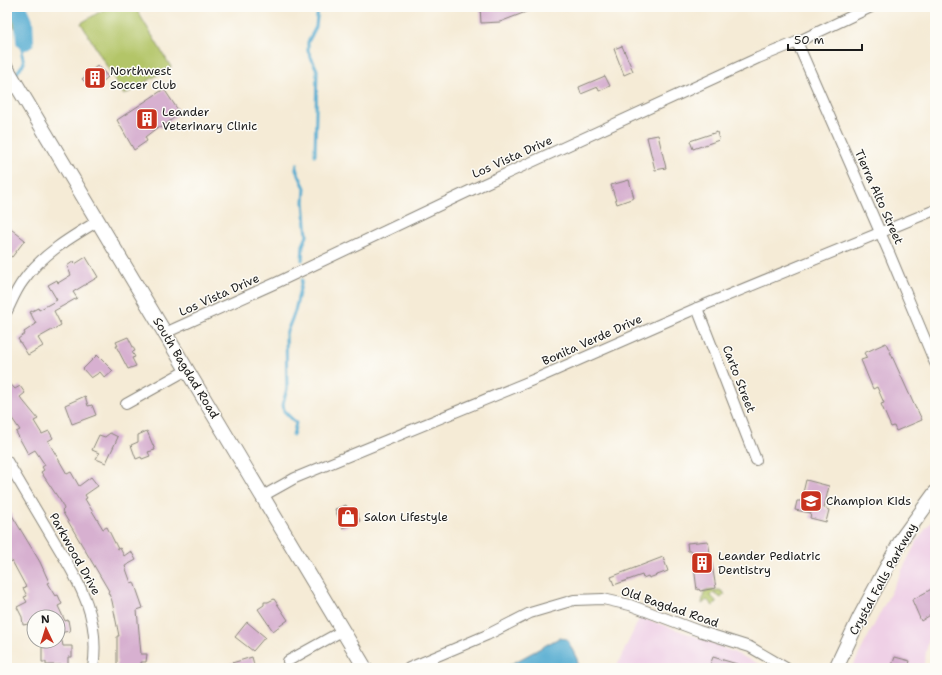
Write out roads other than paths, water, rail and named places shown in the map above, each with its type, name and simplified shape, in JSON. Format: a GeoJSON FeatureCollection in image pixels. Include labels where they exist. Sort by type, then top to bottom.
{"type":"FeatureCollection","features":[{"type":"Feature","properties":{"kind":"main road","name":"South Bagdad Road"},"geometry":{"type":"LineString","coordinates":[[7,69],[261,497],[365,668]]}},
{"type":"Feature","properties":{"kind":"main road","name":"Crystal Falls Parkway"},"geometry":{"type":"LineString","coordinates":[[836,668],[860,617],[903,537],[935,493]]}},
{"type":"Feature","properties":{"kind":"street","name":"Los Vista Drive"},"geometry":{"type":"LineString","coordinates":[[165,333],[278,282],[484,184],[871,7]]}},
{"type":"Feature","properties":{"kind":"street","name":"Tierra Alto Street"},"geometry":{"type":"LineString","coordinates":[[797,42],[881,233],[935,363]]}},
{"type":"Feature","properties":{"kind":"street","name":"Bonita Verde Drive"},"geometry":{"type":"LineString","coordinates":[[261,497],[295,478],[540,377],[697,308],[935,210]]}},
{"type":"Feature","properties":{"kind":"street"},"geometry":{"type":"LineString","coordinates":[[7,311],[21,282],[40,261],[82,230],[98,221]]}},
{"type":"Feature","properties":{"kind":"street","name":"Carto Street"},"geometry":{"type":"LineString","coordinates":[[697,308],[756,460]]}},
{"type":"Feature","properties":{"kind":"street"},"geometry":{"type":"LineString","coordinates":[[126,404],[187,370]]}},
{"type":"Feature","properties":{"kind":"street","name":"Parkwood Drive"},"geometry":{"type":"LineString","coordinates":[[7,461],[84,595],[94,630],[95,648],[93,668]]}},
{"type":"Feature","properties":{"kind":"street","name":"Old Bagdad Road"},"geometry":{"type":"LineString","coordinates":[[409,668],[487,634],[530,613],[574,600],[603,599],[630,604],[699,631],[750,647],[786,668]]}},
{"type":"Feature","properties":{"kind":"street"},"geometry":{"type":"LineString","coordinates":[[288,661],[342,631]]}},
{"type":"Feature","properties":{"kind":"water"},"geometry":{"type":"Polygon","coordinates":[[[559,638],[567,639],[578,664],[569,668],[504,668],[559,638]]]}},
{"type":"Feature","properties":{"kind":"waterway"},"geometry":{"type":"LineString","coordinates":[[18,7],[24,21],[25,41]]}},
{"type":"Feature","properties":{"kind":"waterway"},"geometry":{"type":"LineString","coordinates":[[315,155],[317,70],[308,51],[308,42],[316,27],[318,7]]}},
{"type":"Feature","properties":{"kind":"waterway"},"geometry":{"type":"LineString","coordinates":[[16,74],[24,63],[22,54],[25,41]]}},
{"type":"Feature","properties":{"kind":"waterway"},"geometry":{"type":"LineString","coordinates":[[297,164],[296,169],[305,188],[304,202],[307,236],[303,245],[302,260]]}},
{"type":"Feature","properties":{"kind":"waterway"},"geometry":{"type":"LineString","coordinates":[[293,435],[296,423],[284,411],[283,403],[287,389],[286,334],[295,311],[302,280]]}},
{"type":"Feature","properties":{"kind":"place","name":"Northwest Soccer Club"},"geometry":{"type":"Point","coordinates":[95,78]}},
{"type":"Feature","properties":{"kind":"place","name":"Leander Veterinary Clinic"},"geometry":{"type":"Point","coordinates":[147,119]}},
{"type":"Feature","properties":{"kind":"place","name":"Champion Kids"},"geometry":{"type":"Point","coordinates":[811,501]}},
{"type":"Feature","properties":{"kind":"place","name":"Salon Lifestyle"},"geometry":{"type":"Point","coordinates":[348,517]}},
{"type":"Feature","properties":{"kind":"place","name":"Leander Pediatric Dentistry"},"geometry":{"type":"Point","coordinates":[702,563]}}]}
